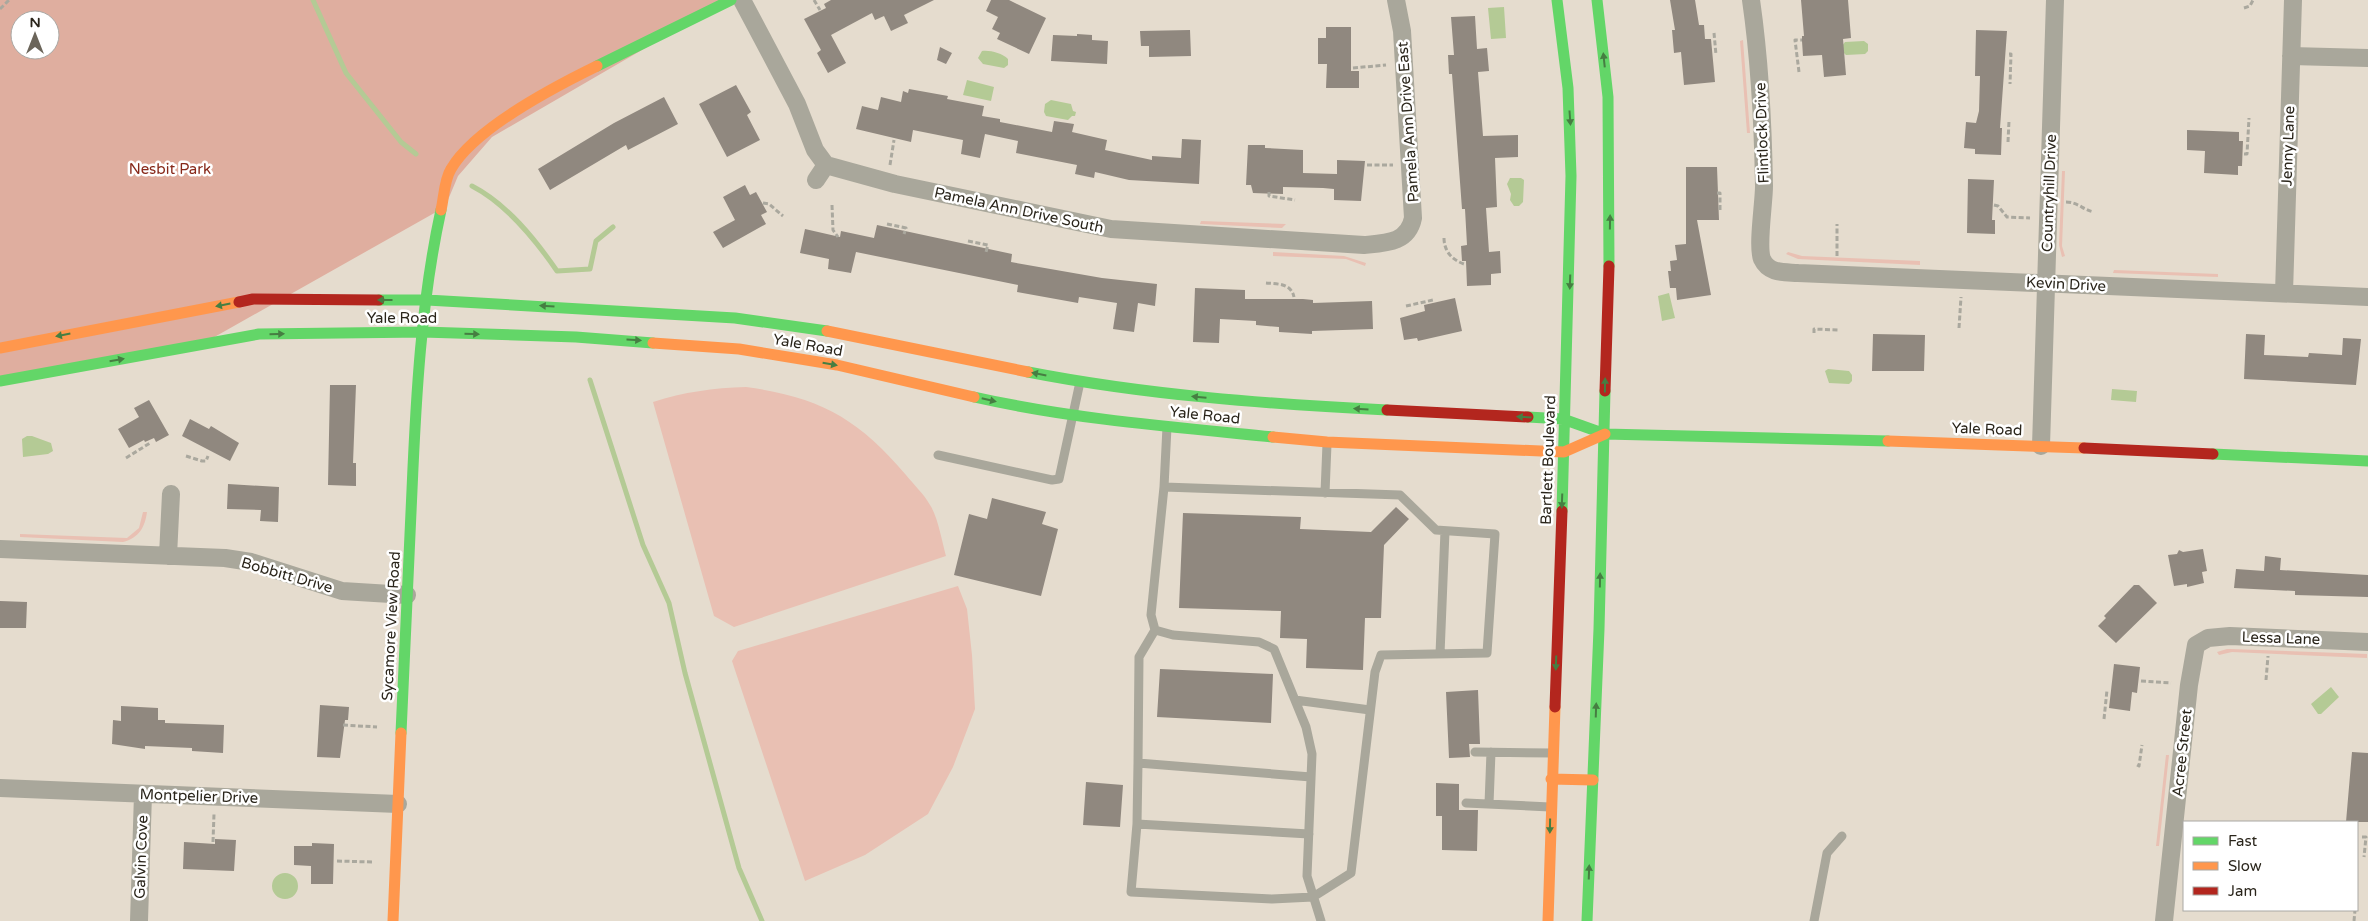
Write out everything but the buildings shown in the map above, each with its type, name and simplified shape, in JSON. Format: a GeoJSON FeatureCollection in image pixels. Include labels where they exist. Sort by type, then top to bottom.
{"type":"FeatureCollection","features":[{"type":"Feature","properties":{"kind":"main road","name":"Sycamore View Road"},"geometry":{"type":"LineString","coordinates":[[393,921],[415,428],[423,332],[435,238],[450,170],[477,139],[516,111],[565,82],[731,0]]}},
{"type":"Feature","properties":{"kind":"main road","name":"Bartlett Boulevard"},"geometry":{"type":"LineString","coordinates":[[1548,921],[1550,807],[1564,452],[1563,419],[1571,243],[1571,142],[1567,71],[1557,0]]}},
{"type":"Feature","properties":{"kind":"main road"},"geometry":{"type":"LineString","coordinates":[[1587,921],[1605,434],[1610,138],[1597,0]]}},
{"type":"Feature","properties":{"kind":"main road","name":"Yale Road"},"geometry":{"type":"LineString","coordinates":[[0,348],[253,299],[427,300],[735,318],[811,328],[1080,382],[1176,396],[1293,405],[1563,419],[1605,434],[2041,446],[2368,461]]}},
{"type":"Feature","properties":{"kind":"main road","name":"Yale Road"},"geometry":{"type":"LineString","coordinates":[[0,381],[258,334],[423,332],[596,338],[739,349],[836,365],[1015,406],[1167,426],[1327,442],[1564,452],[1605,434]]}},
{"type":"Feature","properties":{"kind":"main road"},"geometry":{"type":"LineString","coordinates":[[1551,779],[1593,780]]}},
{"type":"Feature","properties":{"kind":"street"},"geometry":{"type":"LineString","coordinates":[[742,0],[797,104],[815,150],[826,165],[816,180]]}},
{"type":"Feature","properties":{"kind":"street","name":"Pamela Ann Drive East"},"geometry":{"type":"LineString","coordinates":[[1396,0],[1402,31],[1414,209],[1411,226],[1400,239]]}},
{"type":"Feature","properties":{"kind":"street","name":"Flintlock Drive"},"geometry":{"type":"LineString","coordinates":[[1751,0],[1762,115],[1764,193],[1760,248],[1766,265]]}},
{"type":"Feature","properties":{"kind":"street","name":"Countryhill Drive"},"geometry":{"type":"LineString","coordinates":[[2041,446],[2055,0]]}},
{"type":"Feature","properties":{"kind":"street","name":"Jenny Lane"},"geometry":{"type":"LineString","coordinates":[[2284,293],[2293,0]]}},
{"type":"Feature","properties":{"kind":"street"},"geometry":{"type":"LineString","coordinates":[[2291,56],[2368,58]]}},
{"type":"Feature","properties":{"kind":"street","name":"Pamela Ann Drive South"},"geometry":{"type":"LineString","coordinates":[[826,165],[895,184],[1111,229],[1364,245],[1400,239]]}},
{"type":"Feature","properties":{"kind":"street","name":"Kevin Drive"},"geometry":{"type":"LineString","coordinates":[[1766,265],[1775,271],[1789,273],[2368,297]]}},
{"type":"Feature","properties":{"kind":"street"},"geometry":{"type":"LineString","coordinates":[[168,556],[171,494]]}},
{"type":"Feature","properties":{"kind":"street","name":"Bobbitt Drive"},"geometry":{"type":"LineString","coordinates":[[0,549],[225,558],[250,562],[342,591],[407,595]]}},
{"type":"Feature","properties":{"kind":"street","name":"Lessa Lane"},"geometry":{"type":"LineString","coordinates":[[2196,645],[2208,638],[2230,636],[2368,642]]}},
{"type":"Feature","properties":{"kind":"street","name":"Acree Street"},"geometry":{"type":"LineString","coordinates":[[2164,921],[2190,678],[2196,645]]}},
{"type":"Feature","properties":{"kind":"street","name":"Montpelier Drive"},"geometry":{"type":"LineString","coordinates":[[0,788],[398,804]]}},
{"type":"Feature","properties":{"kind":"street","name":"Galvin Cove"},"geometry":{"type":"LineString","coordinates":[[139,921],[143,794]]}},
{"type":"Feature","properties":{"kind":"lane"},"geometry":{"type":"LineString","coordinates":[[938,455],[1052,480],[1059,479],[1080,382]]}},
{"type":"Feature","properties":{"kind":"lane"},"geometry":{"type":"LineString","coordinates":[[1164,487],[1400,494],[1436,530],[1495,534],[1487,654],[1381,655],[1375,672],[1351,873],[1313,897],[1272,899],[1131,892],[1137,824],[1140,657],[1155,630],[1151,615],[1164,487],[1167,426]]}},
{"type":"Feature","properties":{"kind":"lane"},"geometry":{"type":"LineString","coordinates":[[1325,493],[1327,442]]}},
{"type":"Feature","properties":{"kind":"lane"},"geometry":{"type":"LineString","coordinates":[[1440,654],[1445,530]]}},
{"type":"Feature","properties":{"kind":"lane"},"geometry":{"type":"LineString","coordinates":[[1155,630],[1173,635],[1259,642],[1274,650],[1306,728],[1312,754],[1307,876],[1321,921]]}},
{"type":"Feature","properties":{"kind":"lane"},"geometry":{"type":"LineString","coordinates":[[1295,700],[1370,710]]}},
{"type":"Feature","properties":{"kind":"lane"},"geometry":{"type":"LineString","coordinates":[[1475,752],[1552,753]]}},
{"type":"Feature","properties":{"kind":"lane"},"geometry":{"type":"LineString","coordinates":[[1489,804],[1491,752]]}},
{"type":"Feature","properties":{"kind":"lane"},"geometry":{"type":"LineString","coordinates":[[1138,763],[1311,777]]}},
{"type":"Feature","properties":{"kind":"lane"},"geometry":{"type":"LineString","coordinates":[[1466,803],[1550,807]]}},
{"type":"Feature","properties":{"kind":"lane"},"geometry":{"type":"LineString","coordinates":[[1137,824],[1309,834]]}},
{"type":"Feature","properties":{"kind":"lane"},"geometry":{"type":"LineString","coordinates":[[1814,921],[1827,853],[1842,836]]}},
{"type":"Feature","properties":{"kind":"path"},"geometry":{"type":"LineString","coordinates":[[0,9],[9,0]]}},
{"type":"Feature","properties":{"kind":"path"},"geometry":{"type":"LineString","coordinates":[[814,0],[820,10]]}},
{"type":"Feature","properties":{"kind":"path"},"geometry":{"type":"LineString","coordinates":[[2244,8],[2250,6],[2253,0]]}},
{"type":"Feature","properties":{"kind":"path"},"geometry":{"type":"LineString","coordinates":[[1714,33],[1716,55]]}},
{"type":"Feature","properties":{"kind":"path"},"geometry":{"type":"LineString","coordinates":[[1799,72],[1795,40],[1802,40]]}},
{"type":"Feature","properties":{"kind":"path"},"geometry":{"type":"LineString","coordinates":[[2009,54],[2011,54],[2010,84]]}},
{"type":"Feature","properties":{"kind":"path"},"geometry":{"type":"LineString","coordinates":[[1353,68],[1386,65]]}},
{"type":"Feature","properties":{"kind":"path"},"geometry":{"type":"LineString","coordinates":[[2244,154],[2247,154],[2249,118]]}},
{"type":"Feature","properties":{"kind":"path"},"geometry":{"type":"LineString","coordinates":[[2008,142],[2009,120]]}},
{"type":"Feature","properties":{"kind":"path"},"geometry":{"type":"LineString","coordinates":[[890,165],[894,140]]}},
{"type":"Feature","properties":{"kind":"path"},"geometry":{"type":"LineString","coordinates":[[1367,165],[1393,165]]}},
{"type":"Feature","properties":{"kind":"path"},"geometry":{"type":"LineString","coordinates":[[1269,192],[1269,196],[1295,200]]}},
{"type":"Feature","properties":{"kind":"path"},"geometry":{"type":"LineString","coordinates":[[1718,193],[1720,193],[1720,212]]}},
{"type":"Feature","properties":{"kind":"path"},"geometry":{"type":"LineString","coordinates":[[2066,202],[2079,204],[2086,210],[2094,212]]}},
{"type":"Feature","properties":{"kind":"path"},"geometry":{"type":"LineString","coordinates":[[763,203],[769,204],[783,216]]}},
{"type":"Feature","properties":{"kind":"path"},"geometry":{"type":"LineString","coordinates":[[832,205],[834,230],[838,237]]}},
{"type":"Feature","properties":{"kind":"path"},"geometry":{"type":"LineString","coordinates":[[1994,206],[1998,206],[2007,217],[2030,218]]}},
{"type":"Feature","properties":{"kind":"path"},"geometry":{"type":"LineString","coordinates":[[887,224],[906,228],[904,234]]}},
{"type":"Feature","properties":{"kind":"path"},"geometry":{"type":"LineString","coordinates":[[1836,256],[1838,224]]}},
{"type":"Feature","properties":{"kind":"path"},"geometry":{"type":"LineString","coordinates":[[1444,238],[1444,247],[1449,255],[1464,264]]}},
{"type":"Feature","properties":{"kind":"path"},"geometry":{"type":"LineString","coordinates":[[968,241],[988,245],[986,252]]}},
{"type":"Feature","properties":{"kind":"path"},"geometry":{"type":"LineString","coordinates":[[1266,284],[1286,286],[1292,291],[1294,297]]}},
{"type":"Feature","properties":{"kind":"path"},"geometry":{"type":"LineString","coordinates":[[1959,328],[1961,296]]}},
{"type":"Feature","properties":{"kind":"path"},"geometry":{"type":"LineString","coordinates":[[1406,306],[1433,300]]}},
{"type":"Feature","properties":{"kind":"path"},"geometry":{"type":"LineString","coordinates":[[1814,333],[1814,329],[1839,330]]}},
{"type":"Feature","properties":{"kind":"path"},"geometry":{"type":"LineString","coordinates":[[126,458],[150,443]]}},
{"type":"Feature","properties":{"kind":"path"},"geometry":{"type":"LineString","coordinates":[[186,456],[206,461],[208,456]]}},
{"type":"Feature","properties":{"kind":"path"},"geometry":{"type":"LineString","coordinates":[[2266,680],[2268,656]]}},
{"type":"Feature","properties":{"kind":"path"},"geometry":{"type":"LineString","coordinates":[[2141,681],[2171,683]]}},
{"type":"Feature","properties":{"kind":"path"},"geometry":{"type":"LineString","coordinates":[[2104,719],[2107,690]]}},
{"type":"Feature","properties":{"kind":"path"},"geometry":{"type":"LineString","coordinates":[[343,726],[377,727]]}},
{"type":"Feature","properties":{"kind":"path"},"geometry":{"type":"LineString","coordinates":[[2137,765],[2139,766],[2142,745]]}},
{"type":"Feature","properties":{"kind":"path"},"geometry":{"type":"LineString","coordinates":[[213,842],[214,814]]}},
{"type":"Feature","properties":{"kind":"path"},"geometry":{"type":"LineString","coordinates":[[2362,837],[2366,837],[2364,857]]}},
{"type":"Feature","properties":{"kind":"path"},"geometry":{"type":"LineString","coordinates":[[338,861],[372,862]]}},
{"type":"Feature","properties":{"kind":"shaded area"},"geometry":{"type":"Polygon","coordinates":[[[1504,7],[1506,38],[1491,39],[1488,8],[1504,7]]]}},
{"type":"Feature","properties":{"kind":"shaded area"},"geometry":{"type":"Polygon","coordinates":[[[1743,40],[1750,133],[1747,133],[1740,41],[1743,40]]]}},
{"type":"Feature","properties":{"kind":"shaded area"},"geometry":{"type":"Polygon","coordinates":[[[1864,41],[1868,44],[1868,51],[1865,54],[1846,55],[1843,52],[1842,46],[1845,42],[1864,41]]]}},
{"type":"Feature","properties":{"kind":"shaded area"},"geometry":{"type":"Polygon","coordinates":[[[982,51],[1003,55],[1008,59],[1008,65],[1004,68],[983,64],[978,58],[982,51]]]}},
{"type":"Feature","properties":{"kind":"shaded area"},"geometry":{"type":"Polygon","coordinates":[[[967,80],[994,87],[991,101],[963,95],[967,80]]]}},
{"type":"Feature","properties":{"kind":"shaded area"},"geometry":{"type":"Polygon","coordinates":[[[1051,100],[1071,104],[1073,111],[1076,112],[1075,116],[1068,120],[1046,116],[1044,112],[1045,104],[1051,100]]]}},
{"type":"Feature","properties":{"kind":"shaded area"},"geometry":{"type":"Polygon","coordinates":[[[2062,171],[2065,171],[2062,246],[2065,256],[2062,257],[2059,245],[2062,171]]]}},
{"type":"Feature","properties":{"kind":"shaded area"},"geometry":{"type":"Polygon","coordinates":[[[1510,178],[1521,178],[1524,180],[1523,202],[1519,206],[1514,206],[1510,200],[1511,194],[1507,184],[1510,178]]]}},
{"type":"Feature","properties":{"kind":"shaded area"},"geometry":{"type":"Polygon","coordinates":[[[1201,221],[1286,224],[1282,228],[1200,224],[1201,221]]]}},
{"type":"Feature","properties":{"kind":"shaded area"},"geometry":{"type":"Polygon","coordinates":[[[1273,252],[1344,256],[1366,263],[1365,266],[1346,259],[1273,256],[1273,252]]]}},
{"type":"Feature","properties":{"kind":"shaded area"},"geometry":{"type":"Polygon","coordinates":[[[1788,252],[1802,256],[1920,261],[1920,265],[1798,259],[1786,254],[1788,252]]]}},
{"type":"Feature","properties":{"kind":"shaded area"},"geometry":{"type":"Polygon","coordinates":[[[2114,270],[2218,274],[2218,277],[2113,273],[2114,270]]]}},
{"type":"Feature","properties":{"kind":"shaded area"},"geometry":{"type":"Polygon","coordinates":[[[1669,293],[1675,318],[1662,321],[1658,296],[1669,293]]]}},
{"type":"Feature","properties":{"kind":"shaded area"},"geometry":{"type":"Polygon","coordinates":[[[1828,369],[1849,371],[1852,375],[1852,381],[1849,384],[1829,383],[1825,371],[1828,369]]]}},
{"type":"Feature","properties":{"kind":"shaded area"},"geometry":{"type":"Polygon","coordinates":[[[746,387],[772,391],[816,404],[854,425],[871,439],[888,455],[928,501],[940,530],[946,556],[734,627],[714,616],[653,402],[699,391],[746,387]]]}},
{"type":"Feature","properties":{"kind":"shaded area"},"geometry":{"type":"Polygon","coordinates":[[[2112,389],[2137,391],[2136,402],[2111,400],[2112,389]]]}},
{"type":"Feature","properties":{"kind":"shaded area"},"geometry":{"type":"Polygon","coordinates":[[[32,436],[51,443],[53,451],[48,454],[23,457],[22,439],[32,436]]]}},
{"type":"Feature","properties":{"kind":"shaded area"},"geometry":{"type":"Polygon","coordinates":[[[143,512],[147,512],[145,522],[140,531],[133,538],[123,542],[20,537],[20,534],[127,538],[139,528],[143,512]]]}},
{"type":"Feature","properties":{"kind":"shaded area"},"geometry":{"type":"Polygon","coordinates":[[[958,586],[967,609],[975,709],[953,767],[928,814],[865,855],[805,881],[732,661],[738,651],[958,586]]]}},
{"type":"Feature","properties":{"kind":"shaded area"},"geometry":{"type":"Polygon","coordinates":[[[2227,649],[2367,654],[2367,658],[2232,652],[2219,655],[2217,652],[2227,649]]]}},
{"type":"Feature","properties":{"kind":"shaded area"},"geometry":{"type":"Polygon","coordinates":[[[2331,687],[2339,697],[2321,714],[2318,714],[2311,704],[2331,687]]]}},
{"type":"Feature","properties":{"kind":"shaded area"},"geometry":{"type":"Polygon","coordinates":[[[2166,755],[2169,755],[2159,846],[2156,846],[2166,755]]]}},
{"type":"Feature","properties":{"kind":"shaded area"},"geometry":{"type":"Polygon","coordinates":[[[285,873],[294,877],[298,886],[294,895],[285,899],[276,895],[272,886],[276,877],[285,873]]]}},
{"type":"Feature","properties":{"kind":"green space","name":"Nesbit Park"},"geometry":{"type":"Polygon","coordinates":[[[0,0],[728,0],[492,137],[458,176],[445,207],[195,348],[0,385],[0,0]]]}},
{"type":"Feature","properties":{"kind":"waterway"},"geometry":{"type":"LineString","coordinates":[[313,0],[346,73],[401,142],[416,154]]}},
{"type":"Feature","properties":{"kind":"waterway"},"geometry":{"type":"LineString","coordinates":[[472,186],[497,202],[508,212],[557,271],[590,269],[596,241],[613,227]]}},
{"type":"Feature","properties":{"kind":"waterway"},"geometry":{"type":"LineString","coordinates":[[590,380],[643,545],[669,603],[685,673],[739,868],[762,921]]}},
{"type":"Feature","properties":{"kind":"traffic: fast"},"geometry":{"type":"LineString","coordinates":[[597,66],[731,0]]}},
{"type":"Feature","properties":{"kind":"traffic: fast"},"geometry":{"type":"LineString","coordinates":[[1557,0],[1568,88],[1571,176],[1562,511]]}},
{"type":"Feature","properties":{"kind":"traffic: fast"},"geometry":{"type":"LineString","coordinates":[[1597,0],[1608,97],[1609,266]]}},
{"type":"Feature","properties":{"kind":"traffic: fast"},"geometry":{"type":"LineString","coordinates":[[401,733],[418,385],[424,314],[441,210]]}},
{"type":"Feature","properties":{"kind":"traffic: fast"},"geometry":{"type":"LineString","coordinates":[[379,300],[427,300],[735,318],[827,331]]}},
{"type":"Feature","properties":{"kind":"traffic: fast"},"geometry":{"type":"LineString","coordinates":[[0,381],[259,334],[423,332],[576,337],[653,343]]}},
{"type":"Feature","properties":{"kind":"traffic: fast"},"geometry":{"type":"LineString","coordinates":[[1028,372],[1162,393],[1297,405],[1387,410]]}},
{"type":"Feature","properties":{"kind":"traffic: fast"},"geometry":{"type":"LineString","coordinates":[[1587,921],[1599,629],[1605,391]]}},
{"type":"Feature","properties":{"kind":"traffic: fast"},"geometry":{"type":"LineString","coordinates":[[974,397],[1085,417],[1273,437]]}},
{"type":"Feature","properties":{"kind":"traffic: fast"},"geometry":{"type":"LineString","coordinates":[[1528,417],[1563,419],[1605,434],[1888,441]]}},
{"type":"Feature","properties":{"kind":"traffic: fast"},"geometry":{"type":"LineString","coordinates":[[2213,454],[2368,461]]}},
{"type":"Feature","properties":{"kind":"traffic: slow"},"geometry":{"type":"LineString","coordinates":[[441,210],[451,169],[462,154],[478,139],[496,124],[538,97],[597,66]]}},
{"type":"Feature","properties":{"kind":"traffic: slow"},"geometry":{"type":"LineString","coordinates":[[0,348],[239,302]]}},
{"type":"Feature","properties":{"kind":"traffic: slow"},"geometry":{"type":"LineString","coordinates":[[827,331],[1028,372]]}},
{"type":"Feature","properties":{"kind":"traffic: slow"},"geometry":{"type":"LineString","coordinates":[[653,343],[739,349],[837,365],[974,397]]}},
{"type":"Feature","properties":{"kind":"traffic: slow"},"geometry":{"type":"LineString","coordinates":[[1273,437],[1327,442],[1564,452],[1605,434]]}},
{"type":"Feature","properties":{"kind":"traffic: slow"},"geometry":{"type":"LineString","coordinates":[[1888,441],[2084,448]]}},
{"type":"Feature","properties":{"kind":"traffic: slow"},"geometry":{"type":"LineString","coordinates":[[1548,921],[1555,707]]}},
{"type":"Feature","properties":{"kind":"traffic: slow"},"geometry":{"type":"LineString","coordinates":[[393,921],[401,733]]}},
{"type":"Feature","properties":{"kind":"traffic: slow"},"geometry":{"type":"LineString","coordinates":[[1551,779],[1593,780]]}},
{"type":"Feature","properties":{"kind":"traffic: jam"},"geometry":{"type":"LineString","coordinates":[[1605,391],[1609,266]]}},
{"type":"Feature","properties":{"kind":"traffic: jam"},"geometry":{"type":"LineString","coordinates":[[239,302],[253,299],[379,300]]}},
{"type":"Feature","properties":{"kind":"traffic: jam"},"geometry":{"type":"LineString","coordinates":[[1387,410],[1528,417]]}},
{"type":"Feature","properties":{"kind":"traffic: jam"},"geometry":{"type":"LineString","coordinates":[[2084,448],[2213,454]]}},
{"type":"Feature","properties":{"kind":"traffic: jam"},"geometry":{"type":"LineString","coordinates":[[1555,707],[1562,511]]}}]}
